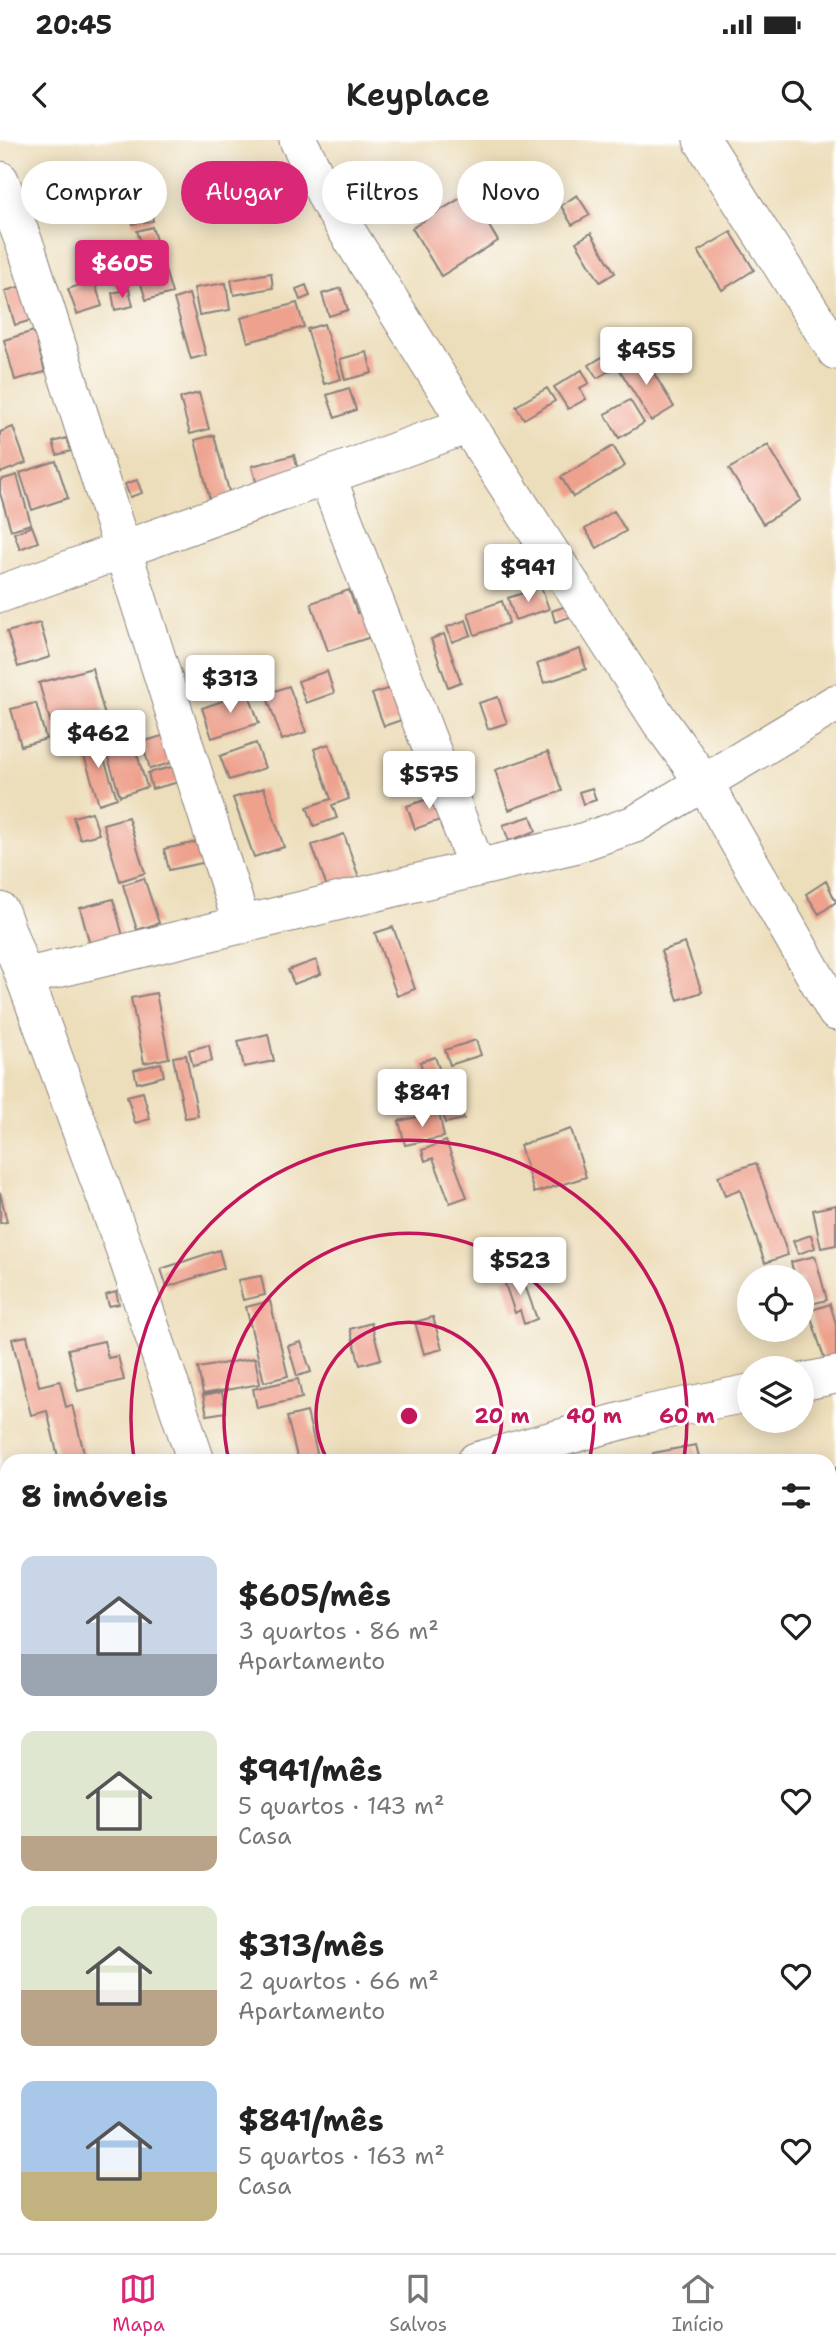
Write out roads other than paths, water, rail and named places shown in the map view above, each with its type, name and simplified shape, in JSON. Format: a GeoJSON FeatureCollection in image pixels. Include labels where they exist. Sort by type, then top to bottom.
{"type":"FeatureCollection","features":[{"type":"Feature","properties":{"kind":"street"},"geometry":{"type":"LineString","coordinates":[[298,140],[330,204],[468,425],[661,723],[705,784],[836,1012]]}},
{"type":"Feature","properties":{"kind":"street"},"geometry":{"type":"LineString","coordinates":[[702,140],[836,351]]}},
{"type":"Feature","properties":{"kind":"street"},"geometry":{"type":"LineString","coordinates":[[0,180],[28,253],[242,925]]}},
{"type":"Feature","properties":{"kind":"street"},"geometry":{"type":"LineString","coordinates":[[0,594],[468,425]]}},
{"type":"Feature","properties":{"kind":"street"},"geometry":{"type":"LineString","coordinates":[[327,476],[477,868]]}},
{"type":"Feature","properties":{"kind":"street"},"geometry":{"type":"LineString","coordinates":[[24,977],[573,845],[635,824],[836,703]]}},
{"type":"Feature","properties":{"kind":"street"},"geometry":{"type":"LineString","coordinates":[[0,911],[124,1248],[194,1454]]}},
{"type":"Feature","properties":{"kind":"street"},"geometry":{"type":"LineString","coordinates":[[814,1380],[836,1375]]}},
{"type":"Feature","properties":{"kind":"street"},"geometry":{"type":"LineString","coordinates":[[502,1454],[651,1413],[737,1395]]}}]}
